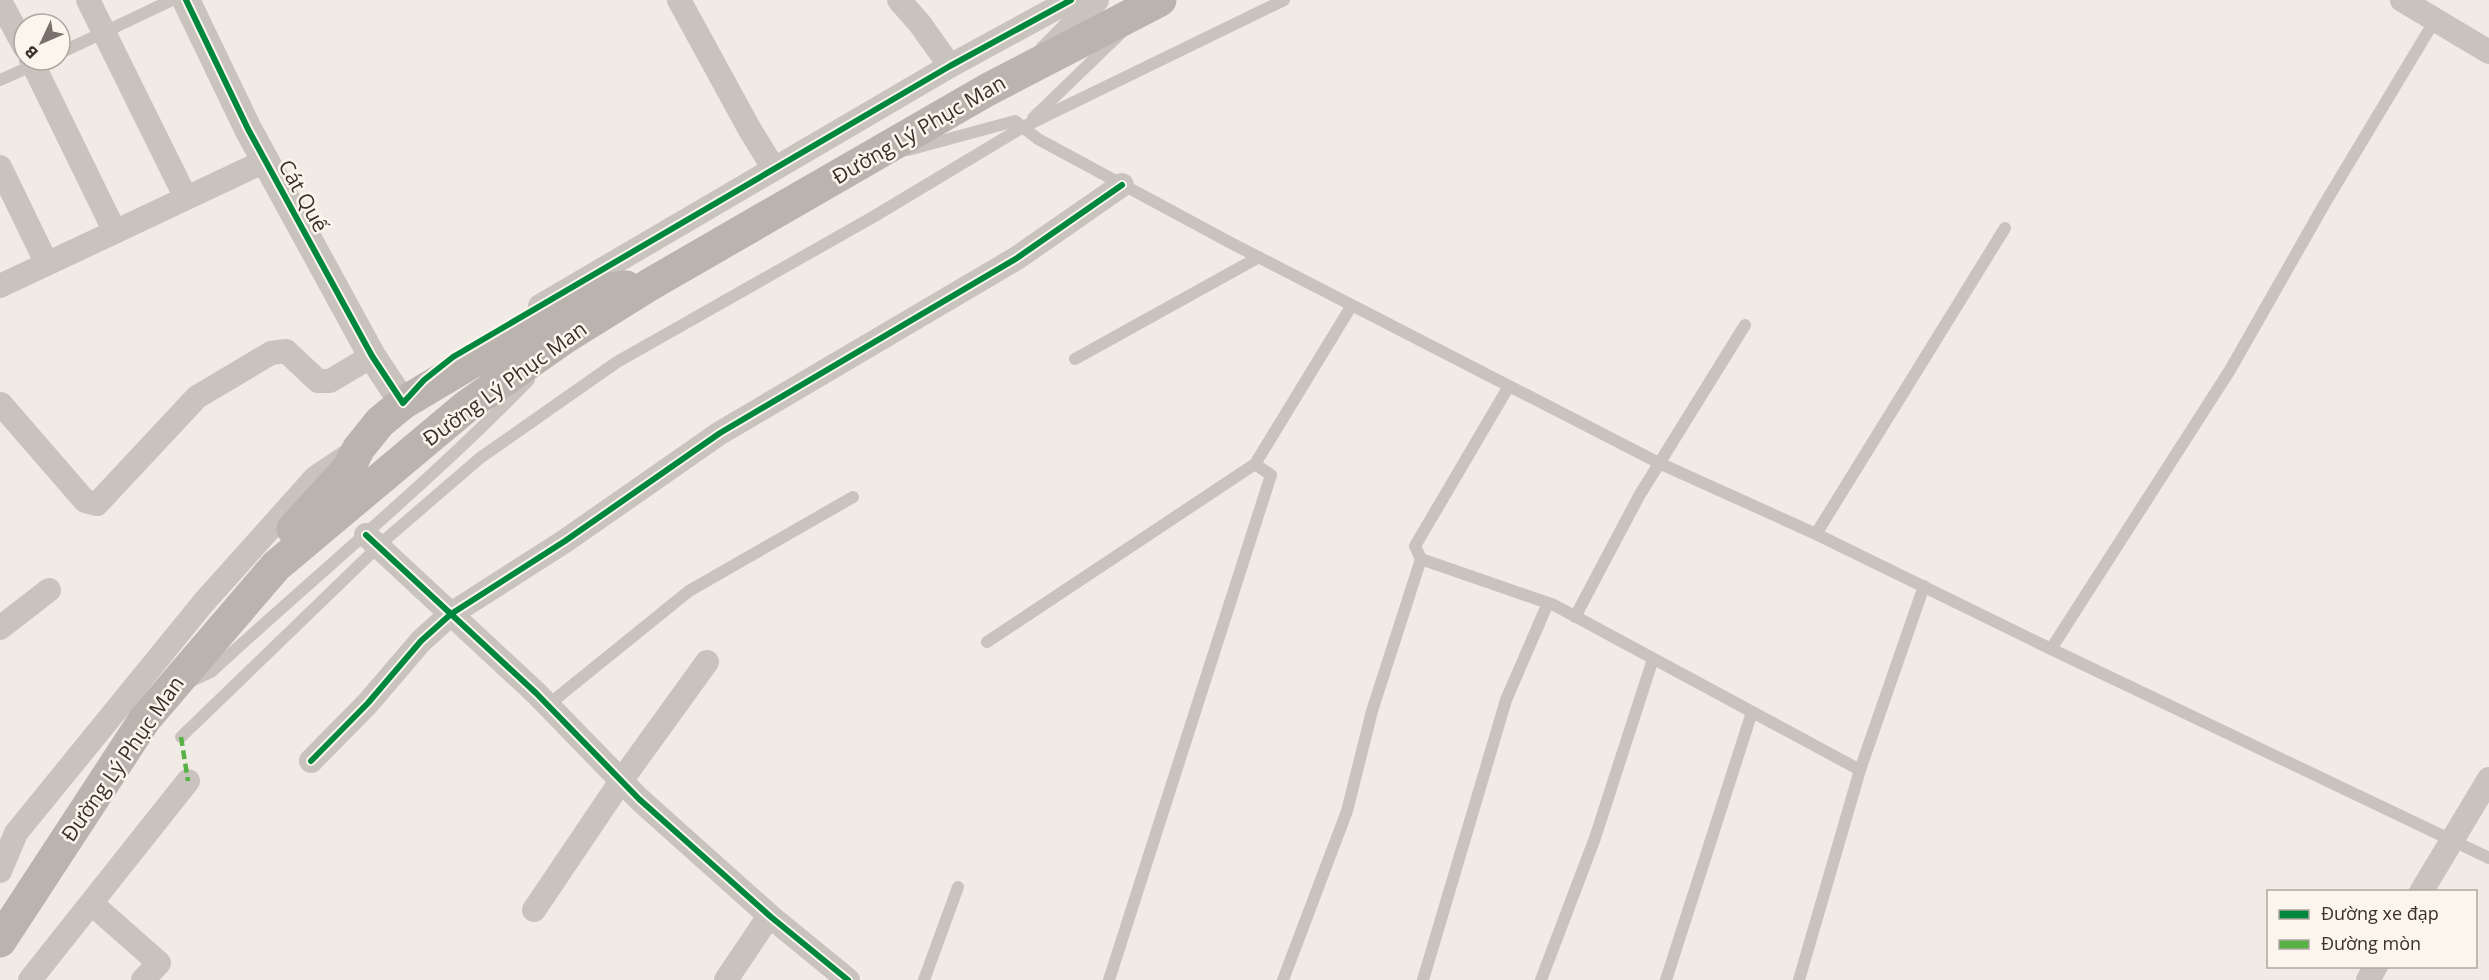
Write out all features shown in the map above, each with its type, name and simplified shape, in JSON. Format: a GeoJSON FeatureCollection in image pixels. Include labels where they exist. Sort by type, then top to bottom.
{"type":"FeatureCollection","features":[{"type":"Feature","properties":{"kind":"main road","name":"Đường Lý Phục Man"},"geometry":{"type":"LineString","coordinates":[[0,941],[105,777],[166,693],[276,566],[467,406],[564,338],[649,285],[1033,65],[1154,3]]}},
{"type":"Feature","properties":{"kind":"main road"},"geometry":{"type":"LineString","coordinates":[[276,566],[287,536],[348,469],[359,448],[380,422],[403,403],[551,315],[601,290],[649,285]]}},
{"type":"Feature","properties":{"kind":"street"},"geometry":{"type":"LineString","coordinates":[[88,0],[186,198]]}},
{"type":"Feature","properties":{"kind":"street","name":"Cát Quế"},"geometry":{"type":"LineString","coordinates":[[186,0],[265,161],[372,356],[403,403]]}},
{"type":"Feature","properties":{"kind":"street"},"geometry":{"type":"LineString","coordinates":[[679,0],[750,130],[774,169]]}},
{"type":"Feature","properties":{"kind":"street"},"geometry":{"type":"LineString","coordinates":[[898,0],[920,24],[950,66]]}},
{"type":"Feature","properties":{"kind":"street"},"geometry":{"type":"LineString","coordinates":[[403,403],[424,380],[453,357],[950,66],[1071,0]]}},
{"type":"Feature","properties":{"kind":"street"},"geometry":{"type":"LineString","coordinates":[[1033,65],[1097,0]]}},
{"type":"Feature","properties":{"kind":"street"},"geometry":{"type":"LineString","coordinates":[[2402,0],[2489,52]]}},
{"type":"Feature","properties":{"kind":"street"},"geometry":{"type":"LineString","coordinates":[[0,1],[12,22]]}},
{"type":"Feature","properties":{"kind":"street"},"geometry":{"type":"LineString","coordinates":[[40,72],[115,232]]}},
{"type":"Feature","properties":{"kind":"street"},"geometry":{"type":"LineString","coordinates":[[0,286],[265,161]]}},
{"type":"Feature","properties":{"kind":"street"},"geometry":{"type":"LineString","coordinates":[[0,167],[47,264]]}},
{"type":"Feature","properties":{"kind":"street"},"geometry":{"type":"LineString","coordinates":[[311,761],[368,702],[421,641],[451,614],[565,541],[720,432],[1017,258],[1122,185]]}},
{"type":"Feature","properties":{"kind":"street"},"geometry":{"type":"LineString","coordinates":[[1,404],[85,501],[97,504],[197,397],[271,353],[286,351],[318,381],[330,381],[372,356]]}},
{"type":"Feature","properties":{"kind":"street"},"geometry":{"type":"LineString","coordinates":[[0,872],[8,827],[80,752],[212,593],[315,478],[359,448]]}},
{"type":"Feature","properties":{"kind":"street"},"geometry":{"type":"LineString","coordinates":[[372,541],[548,705],[621,781],[771,917],[848,980]]}},
{"type":"Feature","properties":{"kind":"street"},"geometry":{"type":"LineString","coordinates":[[0,628],[48,590]]}},
{"type":"Feature","properties":{"kind":"street"},"geometry":{"type":"LineString","coordinates":[[534,909],[621,781],[707,662]]}},
{"type":"Feature","properties":{"kind":"street"},"geometry":{"type":"LineString","coordinates":[[2422,890],[2489,779]]}},
{"type":"Feature","properties":{"kind":"street"},"geometry":{"type":"LineString","coordinates":[[30,980],[188,781]]}},
{"type":"Feature","properties":{"kind":"street"},"geometry":{"type":"LineString","coordinates":[[91,903],[159,963],[143,980]]}},
{"type":"Feature","properties":{"kind":"street"},"geometry":{"type":"LineString","coordinates":[[726,980],[763,925],[771,917]]}},
{"type":"Feature","properties":{"kind":"lane"},"geometry":{"type":"LineString","coordinates":[[72,47],[172,0]]}},
{"type":"Feature","properties":{"kind":"lane"},"geometry":{"type":"LineString","coordinates":[[166,693],[212,672],[325,568],[372,541],[480,458],[617,362],[873,217],[1023,127],[1284,0]]}},
{"type":"Feature","properties":{"kind":"lane"},"geometry":{"type":"LineString","coordinates":[[1023,127],[1154,3]]}},
{"type":"Feature","properties":{"kind":"lane"},"geometry":{"type":"LineString","coordinates":[[2051,649],[2230,370],[2325,203],[2435,20]]}},
{"type":"Feature","properties":{"kind":"lane"},"geometry":{"type":"LineString","coordinates":[[861,163],[1016,121],[1038,140],[1122,185],[1659,463],[1816,534],[2489,858]]}},
{"type":"Feature","properties":{"kind":"lane"},"geometry":{"type":"LineString","coordinates":[[1816,534],[2005,228]]}},
{"type":"Feature","properties":{"kind":"lane"},"geometry":{"type":"LineString","coordinates":[[1075,359],[1259,257]]}},
{"type":"Feature","properties":{"kind":"lane"},"geometry":{"type":"LineString","coordinates":[[987,642],[1255,464],[1352,305]]}},
{"type":"Feature","properties":{"kind":"lane"},"geometry":{"type":"LineString","coordinates":[[1575,617],[1639,496],[1745,325]]}},
{"type":"Feature","properties":{"kind":"lane"},"geometry":{"type":"LineString","coordinates":[[182,737],[527,381],[564,338]]}},
{"type":"Feature","properties":{"kind":"lane"},"geometry":{"type":"LineString","coordinates":[[1283,980],[1347,811],[1372,711],[1421,559],[1415,546],[1509,386]]}},
{"type":"Feature","properties":{"kind":"lane"},"geometry":{"type":"LineString","coordinates":[[1108,980],[1272,475],[1255,464]]}},
{"type":"Feature","properties":{"kind":"lane"},"geometry":{"type":"LineString","coordinates":[[548,705],[689,591],[854,497]]}},
{"type":"Feature","properties":{"kind":"lane"},"geometry":{"type":"LineString","coordinates":[[1421,559],[1548,603],[1860,771]]}},
{"type":"Feature","properties":{"kind":"lane"},"geometry":{"type":"LineString","coordinates":[[1799,980],[1860,771],[1924,586]]}},
{"type":"Feature","properties":{"kind":"lane"},"geometry":{"type":"LineString","coordinates":[[1424,980],[1506,700],[1548,603]]}},
{"type":"Feature","properties":{"kind":"lane"},"geometry":{"type":"LineString","coordinates":[[1541,980],[1595,838],[1653,659]]}},
{"type":"Feature","properties":{"kind":"lane"},"geometry":{"type":"LineString","coordinates":[[1666,980],[1752,712]]}},
{"type":"Feature","properties":{"kind":"lane"},"geometry":{"type":"LineString","coordinates":[[924,980],[958,887]]}},
{"type":"Feature","properties":{"kind":"marked path"},"geometry":{"type":"LineString","coordinates":[[181,737],[188,781]]}},
{"type":"Feature","properties":{"kind":"cycle path"},"geometry":{"type":"LineString","coordinates":[[186,0],[248,129],[372,356],[403,403],[424,380],[453,357],[950,66],[1071,0]]}},
{"type":"Feature","properties":{"kind":"cycle path"},"geometry":{"type":"LineString","coordinates":[[311,761],[368,703],[421,641],[451,614],[565,541],[720,433],[1017,258],[1122,185]]}},
{"type":"Feature","properties":{"kind":"cycle path"},"geometry":{"type":"LineString","coordinates":[[366,535],[536,693],[639,799],[771,917],[848,980]]}}]}
